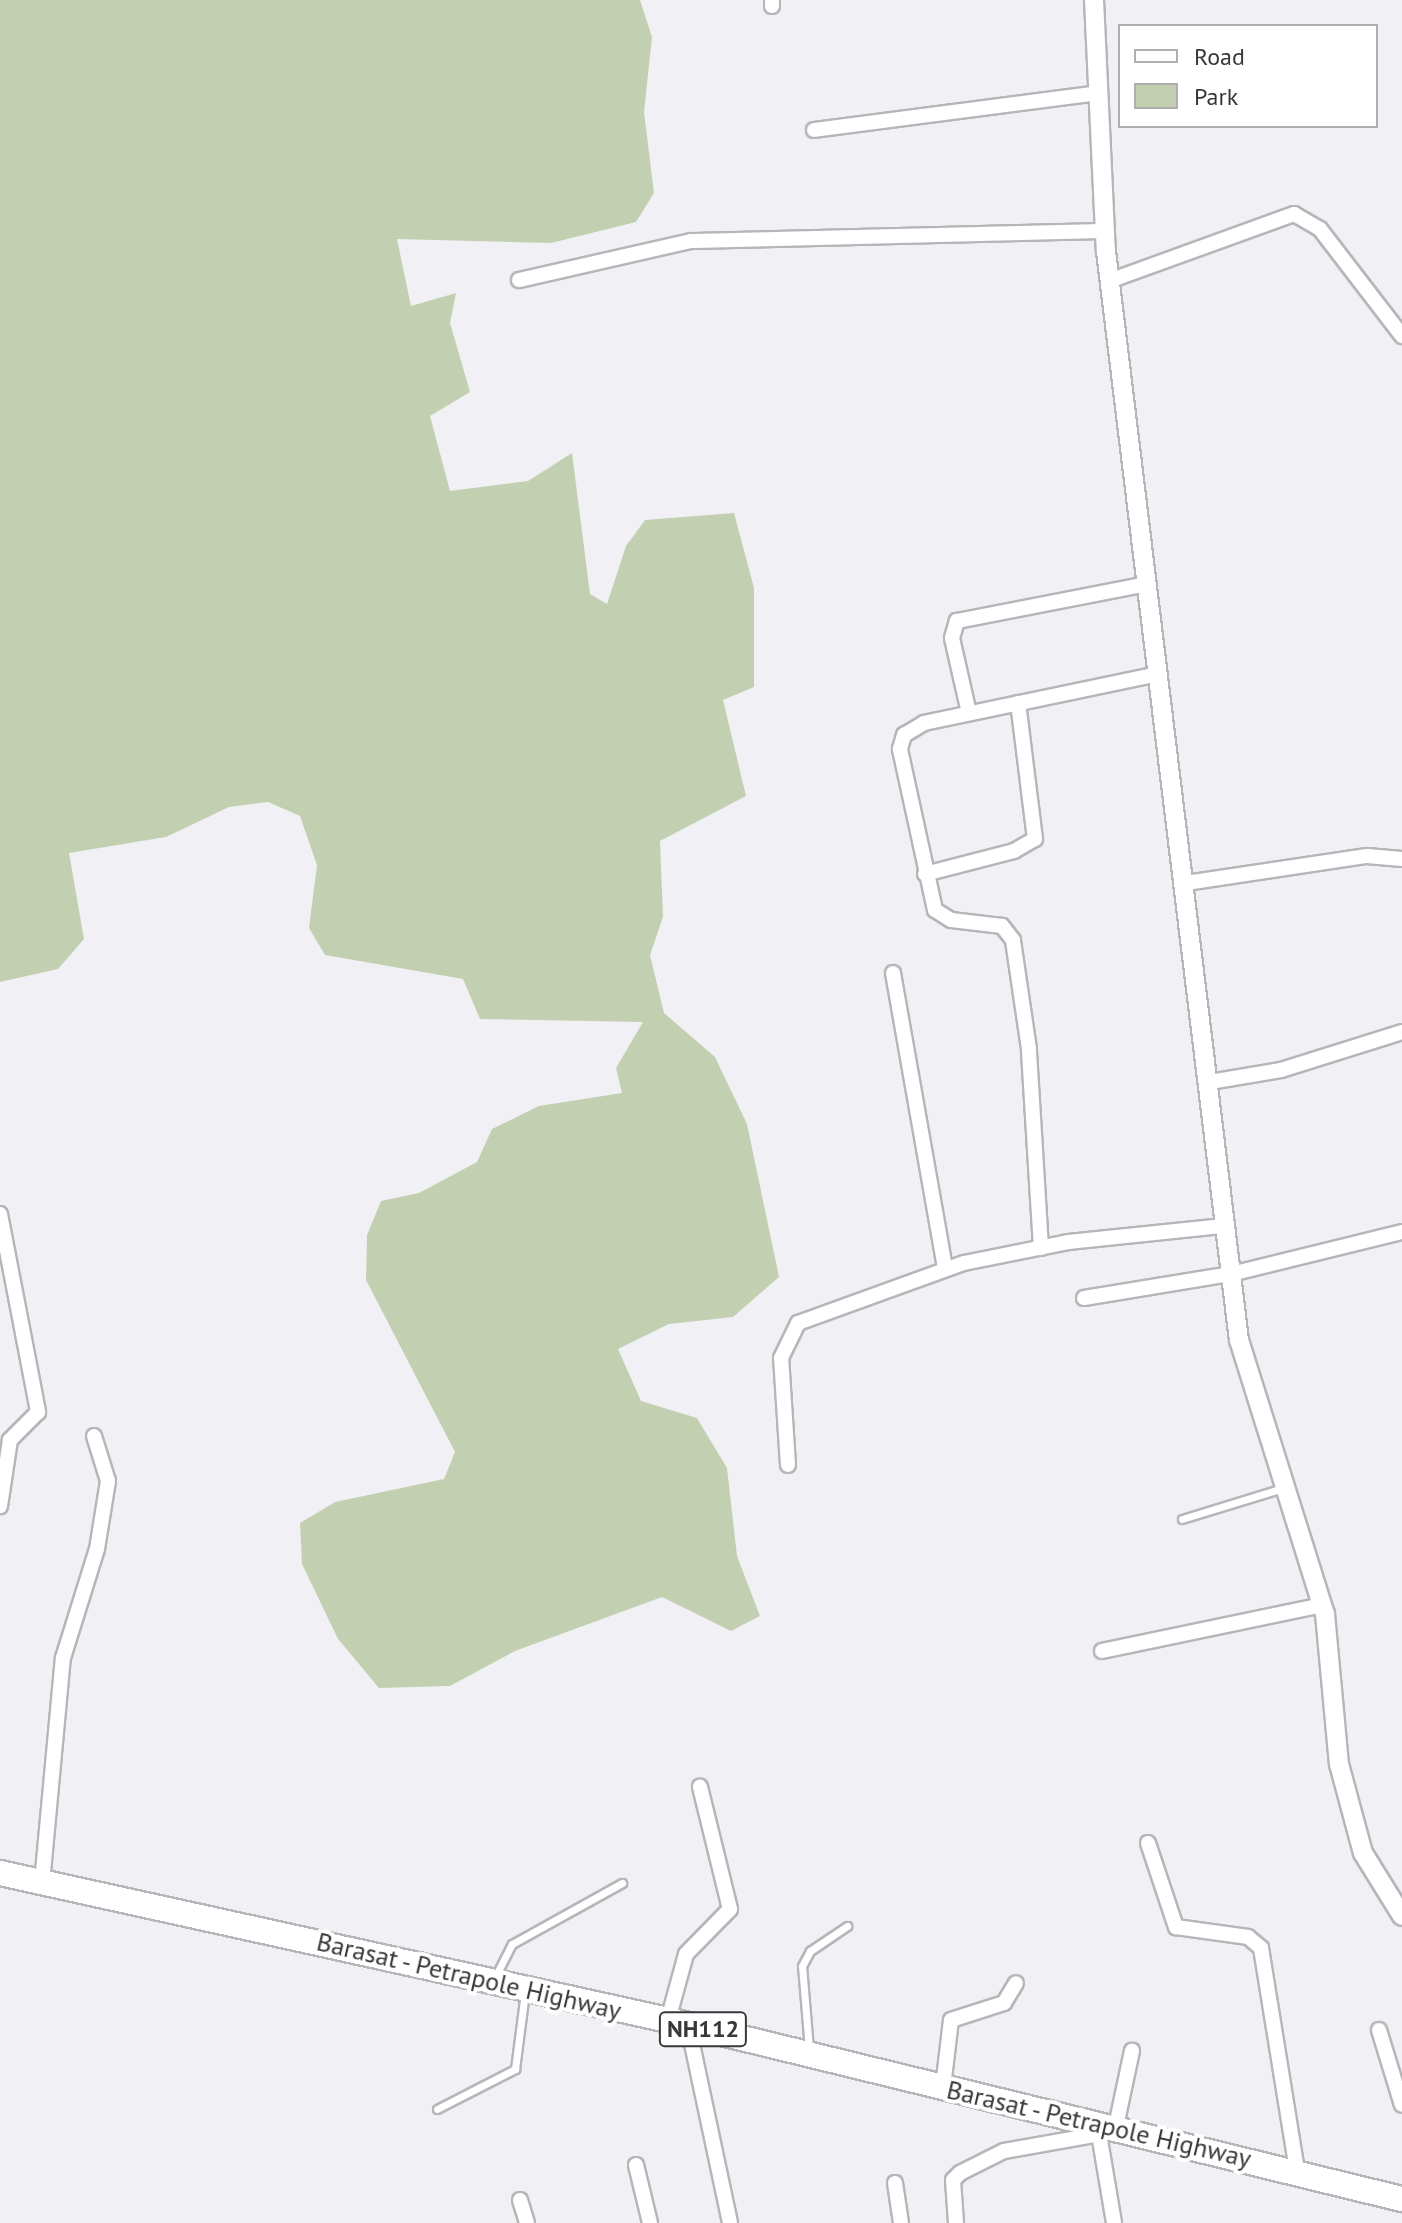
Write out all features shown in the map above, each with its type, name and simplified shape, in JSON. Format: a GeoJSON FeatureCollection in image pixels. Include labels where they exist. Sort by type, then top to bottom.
{"type":"FeatureCollection","features":[{"type":"Feature","properties":{"kind":"highway","name":"Barasat - Petrapole Highway"},"geometry":{"type":"LineString","coordinates":[[0,1873],[678,2023],[1114,2130],[1401,2195]]}},
{"type":"Feature","properties":{"kind":"street"},"geometry":{"type":"LineString","coordinates":[[1094,0],[1109,281],[1186,883],[1239,1340],[1322,1605],[1339,1764],[1363,1853],[1402,1916]]}},
{"type":"Feature","properties":{"kind":"street"},"geometry":{"type":"LineString","coordinates":[[814,130],[1099,93]]}},
{"type":"Feature","properties":{"kind":"street"},"geometry":{"type":"LineString","coordinates":[[1109,281],[1294,214],[1320,229],[1402,336]]}},
{"type":"Feature","properties":{"kind":"street"},"geometry":{"type":"LineString","coordinates":[[519,280],[691,241],[1105,231]]}},
{"type":"Feature","properties":{"kind":"street"},"geometry":{"type":"LineString","coordinates":[[969,713],[952,638],[957,621],[1147,584]]}},
{"type":"Feature","properties":{"kind":"street"},"geometry":{"type":"LineString","coordinates":[[1041,1248],[1029,1049],[1013,940],[1002,926],[940,916],[925,874],[900,749],[914,727],[1158,674]]}},
{"type":"Feature","properties":{"kind":"street"},"geometry":{"type":"LineString","coordinates":[[925,874],[1014,851],[1035,839],[1018,703]]}},
{"type":"Feature","properties":{"kind":"street"},"geometry":{"type":"LineString","coordinates":[[1186,883],[1367,856],[1402,859]]}},
{"type":"Feature","properties":{"kind":"street"},"geometry":{"type":"LineString","coordinates":[[893,973],[945,1268]]}},
{"type":"Feature","properties":{"kind":"street"},"geometry":{"type":"LineString","coordinates":[[1210,1082],[1281,1070],[1402,1032]]}},
{"type":"Feature","properties":{"kind":"street"},"geometry":{"type":"LineString","coordinates":[[0,1214],[38,1412],[4,1447],[0,1506]]}},
{"type":"Feature","properties":{"kind":"street"},"geometry":{"type":"LineString","coordinates":[[788,1465],[781,1358],[788,1332],[945,1268],[1041,1248],[1224,1226]]}},
{"type":"Feature","properties":{"kind":"street"},"geometry":{"type":"LineString","coordinates":[[1084,1298],[1231,1274],[1402,1232]]}},
{"type":"Feature","properties":{"kind":"street"},"geometry":{"type":"LineString","coordinates":[[42,1883],[63,1658],[97,1549],[108,1481],[94,1436]]}},
{"type":"Feature","properties":{"kind":"street"},"geometry":{"type":"LineString","coordinates":[[1102,1651],[1322,1605]]}},
{"type":"Feature","properties":{"kind":"street"},"geometry":{"type":"LineString","coordinates":[[700,1787],[730,1909],[686,1954],[678,2023],[730,2223]]}},
{"type":"Feature","properties":{"kind":"street"},"geometry":{"type":"LineString","coordinates":[[1148,1843],[1176,1927],[1248,1937],[1261,1948],[1297,2171]]}},
{"type":"Feature","properties":{"kind":"street"},"geometry":{"type":"LineString","coordinates":[[943,2087],[951,2020],[1004,2003],[1016,1983]]}},
{"type":"Feature","properties":{"kind":"street"},"geometry":{"type":"LineString","coordinates":[[1379,2030],[1402,2105]]}},
{"type":"Feature","properties":{"kind":"street"},"geometry":{"type":"LineString","coordinates":[[1114,2223],[1114,2130],[1132,2051]]}},
{"type":"Feature","properties":{"kind":"street"},"geometry":{"type":"LineString","coordinates":[[956,2223],[953,2180],[960,2173],[1004,2151],[1114,2130]]}},
{"type":"Feature","properties":{"kind":"street"},"geometry":{"type":"LineString","coordinates":[[636,2165],[650,2223]]}},
{"type":"Feature","properties":{"kind":"street"},"geometry":{"type":"LineString","coordinates":[[895,2183],[901,2223]]}},
{"type":"Feature","properties":{"kind":"street"},"geometry":{"type":"LineString","coordinates":[[520,2200],[527,2223]]}},
{"type":"Feature","properties":{"kind":"lane"},"geometry":{"type":"LineString","coordinates":[[1182,1519],[1283,1488]]}},
{"type":"Feature","properties":{"kind":"lane"},"geometry":{"type":"LineString","coordinates":[[493,1981],[512,1944],[622,1883]]}},
{"type":"Feature","properties":{"kind":"lane"},"geometry":{"type":"LineString","coordinates":[[809,2055],[802,1966],[810,1951],[847,1926]]}},
{"type":"Feature","properties":{"kind":"lane"},"geometry":{"type":"LineString","coordinates":[[437,2109],[515,2069],[525,1988]]}},
{"type":"Feature","properties":{"kind":"green space"},"geometry":{"type":"Polygon","coordinates":[[[0,0],[640,0],[652,37],[644,112],[654,193],[636,222],[551,243],[397,239],[411,306],[456,293],[450,323],[470,392],[430,416],[450,491],[528,481],[572,453],[590,594],[607,604],[626,546],[645,520],[734,513],[754,588],[754,687],[723,700],[746,796],[660,841],[663,917],[650,955],[664,1013],[715,1057],[747,1124],[779,1277],[733,1317],[669,1324],[618,1349],[641,1401],[697,1418],[727,1468],[737,1556],[760,1616],[731,1631],[662,1597],[515,1651],[450,1686],[379,1688],[338,1639],[302,1564],[300,1523],[335,1502],[444,1479],[455,1452],[366,1280],[367,1235],[381,1201],[419,1193],[477,1162],[492,1129],[539,1106],[622,1093],[616,1068],[643,1022],[480,1019],[463,979],[325,955],[309,928],[317,865],[300,816],[268,802],[229,807],[166,837],[69,853],[84,939],[58,969],[0,982],[0,0]]]}}]}
